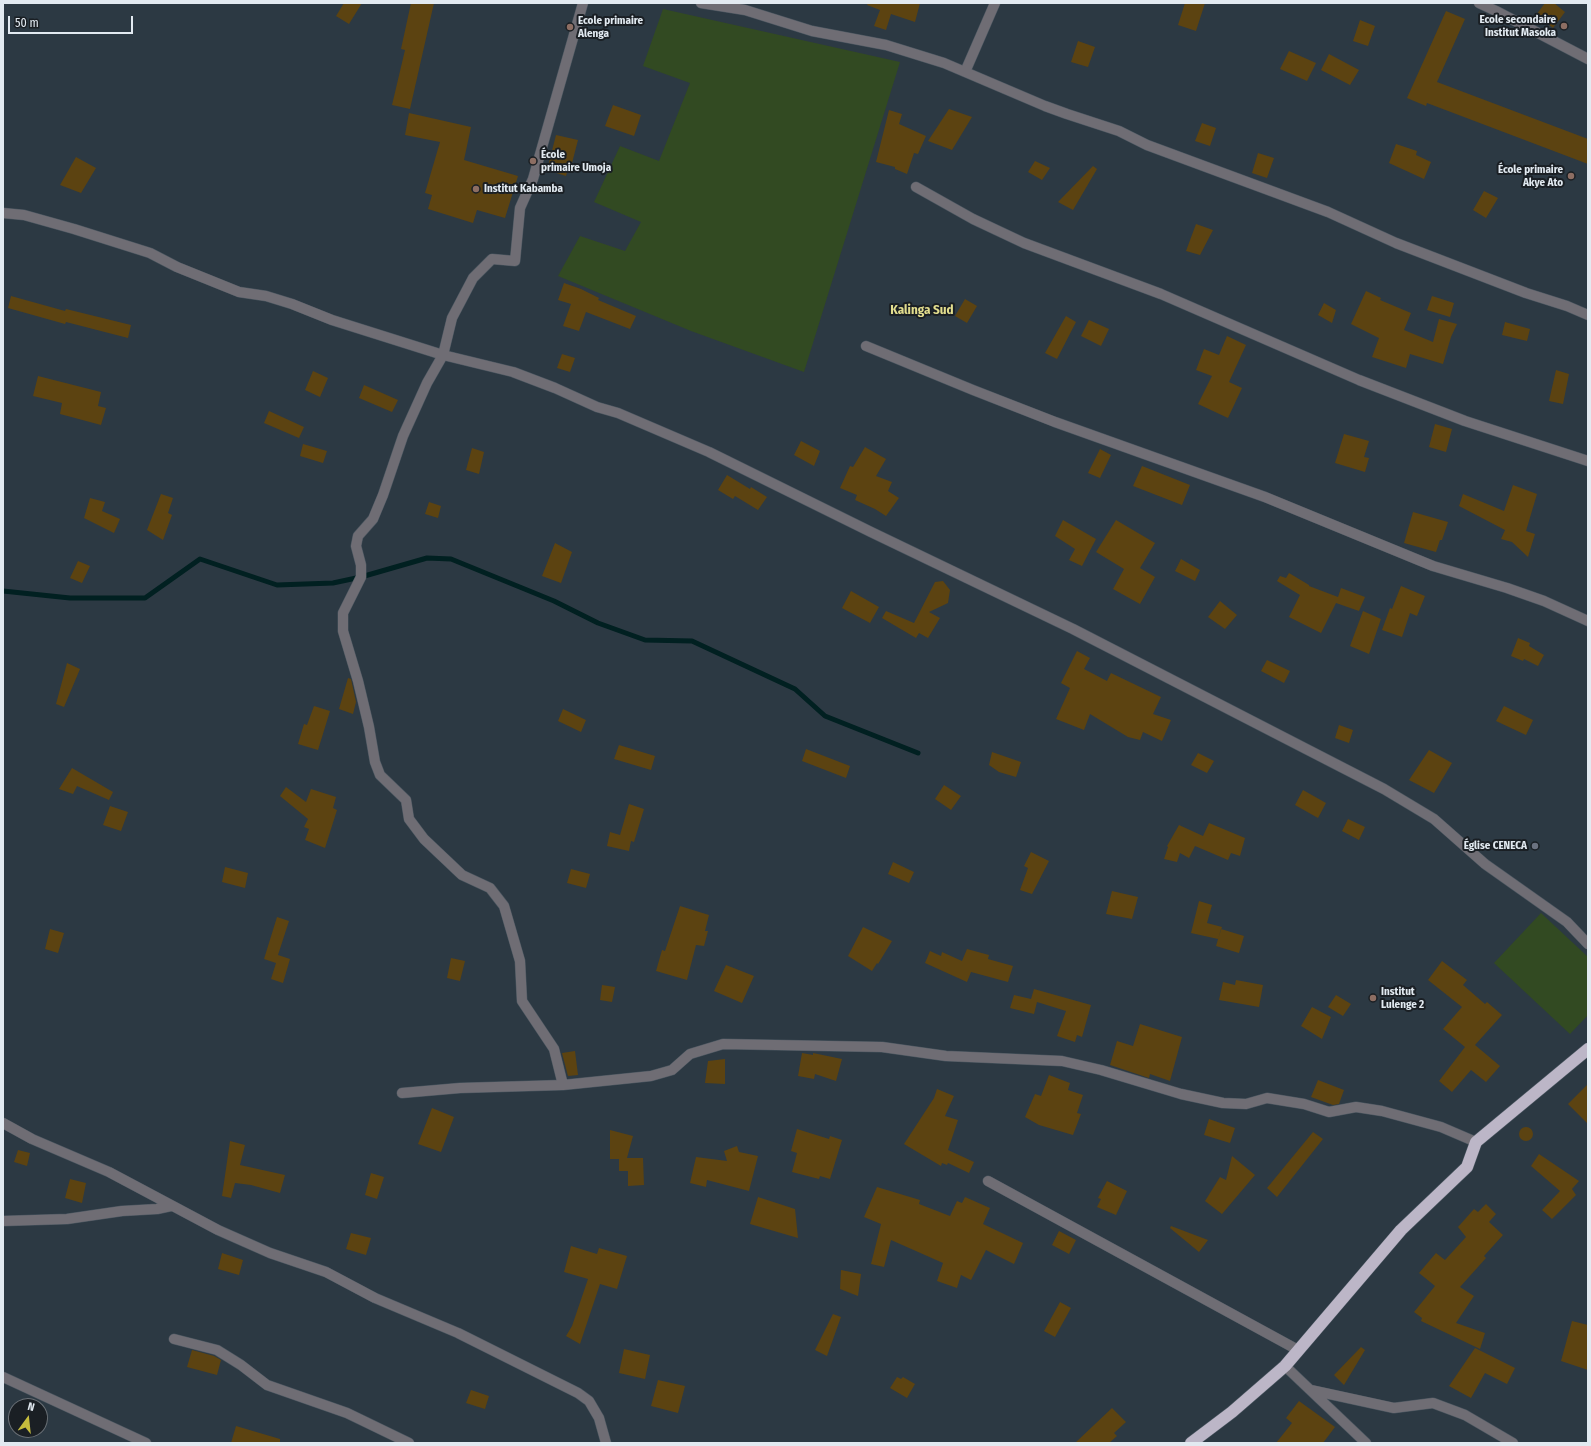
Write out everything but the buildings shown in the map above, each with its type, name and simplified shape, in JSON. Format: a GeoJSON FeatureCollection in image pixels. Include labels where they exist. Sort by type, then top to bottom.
{"type":"FeatureCollection","features":[{"type":"Feature","properties":{"kind":"highway"},"geometry":{"type":"LineString","coordinates":[[1191,1443],[1232,1412],[1285,1366],[1401,1230],[1467,1166],[1476,1142],[1588,1049]]}},
{"type":"Feature","properties":{"kind":"street"},"geometry":{"type":"LineString","coordinates":[[563,1085],[554,1049],[522,1001],[520,961],[504,906],[490,888],[462,875],[424,839],[409,819],[406,800],[380,775],[375,762],[369,727],[358,681],[343,631],[343,613],[361,577],[361,565],[356,546],[358,536],[373,519],[383,495],[403,436],[427,383],[443,355],[452,318],[473,278],[492,259],[515,261],[520,208],[533,179],[583,3]]}},
{"type":"Feature","properties":{"kind":"street"},"geometry":{"type":"LineString","coordinates":[[701,3],[745,10],[812,32],[886,45],[944,63],[1045,106],[1119,131],[1147,145],[1328,212],[1396,243],[1588,315]]}},
{"type":"Feature","properties":{"kind":"street"},"geometry":{"type":"LineString","coordinates":[[965,72],[995,3]]}},
{"type":"Feature","properties":{"kind":"street"},"geometry":{"type":"LineString","coordinates":[[1478,3],[1588,60]]}},
{"type":"Feature","properties":{"kind":"street"},"geometry":{"type":"LineString","coordinates":[[916,187],[973,219],[1024,243],[1161,294],[1359,380],[1465,421],[1588,461]]}},
{"type":"Feature","properties":{"kind":"street"},"geometry":{"type":"LineString","coordinates":[[3,213],[24,215],[150,253],[177,267],[239,292],[266,296],[332,320],[443,355],[513,372],[597,407],[618,413],[709,452],[1073,629],[1384,789],[1434,819],[1485,864],[1567,922],[1588,944]]}},
{"type":"Feature","properties":{"kind":"street"},"geometry":{"type":"LineString","coordinates":[[866,346],[1055,422],[1265,497],[1433,566],[1507,588],[1544,601],[1588,621]]}},
{"type":"Feature","properties":{"kind":"street"},"geometry":{"type":"LineString","coordinates":[[402,1093],[460,1088],[563,1085],[651,1076],[672,1070],[690,1054],[723,1044],[882,1047],[946,1056],[1062,1061],[1101,1070],[1181,1094],[1223,1102],[1246,1104],[1267,1098],[1304,1104],[1329,1112],[1356,1107],[1382,1111],[1441,1127],[1476,1142]]}},
{"type":"Feature","properties":{"kind":"street"},"geometry":{"type":"LineString","coordinates":[[3,1123],[32,1138],[109,1172],[218,1230],[257,1247],[326,1272],[375,1298],[458,1332],[578,1393],[589,1401],[599,1418],[606,1443]]}},
{"type":"Feature","properties":{"kind":"street"},"geometry":{"type":"LineString","coordinates":[[988,1181],[1298,1350]]}},
{"type":"Feature","properties":{"kind":"street"},"geometry":{"type":"LineString","coordinates":[[3,1221],[67,1219],[122,1210],[158,1210],[171,1206]]}},
{"type":"Feature","properties":{"kind":"street"},"geometry":{"type":"LineString","coordinates":[[174,1338],[217,1350],[241,1365],[267,1385],[347,1413],[410,1443]]}},
{"type":"Feature","properties":{"kind":"street"},"geometry":{"type":"LineString","coordinates":[[1285,1366],[1366,1443]]}},
{"type":"Feature","properties":{"kind":"street"},"geometry":{"type":"LineString","coordinates":[[3,1377],[146,1443]]}},
{"type":"Feature","properties":{"kind":"street"},"geometry":{"type":"LineString","coordinates":[[1311,1390],[1394,1408],[1433,1403],[1465,1415],[1513,1443]]}},
{"type":"Feature","properties":{"kind":"green space"},"geometry":{"type":"Polygon","coordinates":[[[663,9],[900,62],[804,372],[691,331],[558,276],[580,236],[625,251],[641,222],[594,202],[620,146],[659,161],[690,83],[643,66],[663,9]]]}},
{"type":"Feature","properties":{"kind":"green space"},"geometry":{"type":"Polygon","coordinates":[[[1541,913],[1588,957],[1588,1015],[1570,1034],[1494,963],[1541,913]]]}},
{"type":"Feature","properties":{"kind":"waterway"},"geometry":{"type":"LineString","coordinates":[[3,591],[70,598],[145,598],[200,559],[277,585],[333,583],[361,577],[427,558],[451,559],[554,601],[598,623],[645,640],[692,641],[795,689],[825,716],[918,753]]}},
{"type":"Feature","properties":{"kind":"place","name":"Ecole secondaire Institut Masoka"},"geometry":{"type":"Point","coordinates":[1564,26]}},
{"type":"Feature","properties":{"kind":"place","name":"Ecole primaire Alenga"},"geometry":{"type":"Point","coordinates":[570,27]}},
{"type":"Feature","properties":{"kind":"place","name":"École primaire Umoja"},"geometry":{"type":"Point","coordinates":[533,161]}},
{"type":"Feature","properties":{"kind":"place","name":"École primaire Akye Ato"},"geometry":{"type":"Point","coordinates":[1571,176]}},
{"type":"Feature","properties":{"kind":"place","name":"Institut Kabamba"},"geometry":{"type":"Point","coordinates":[476,189]}},
{"type":"Feature","properties":{"kind":"place","name":"Église CENECA"},"geometry":{"type":"Point","coordinates":[1535,846]}},
{"type":"Feature","properties":{"kind":"place","name":"Institut Lulenge 2"},"geometry":{"type":"Point","coordinates":[1373,998]}},
{"type":"Feature","properties":{"kind":"district","name":"Kalinga Sud"},"geometry":{"type":"Point","coordinates":[922,310]}}]}
